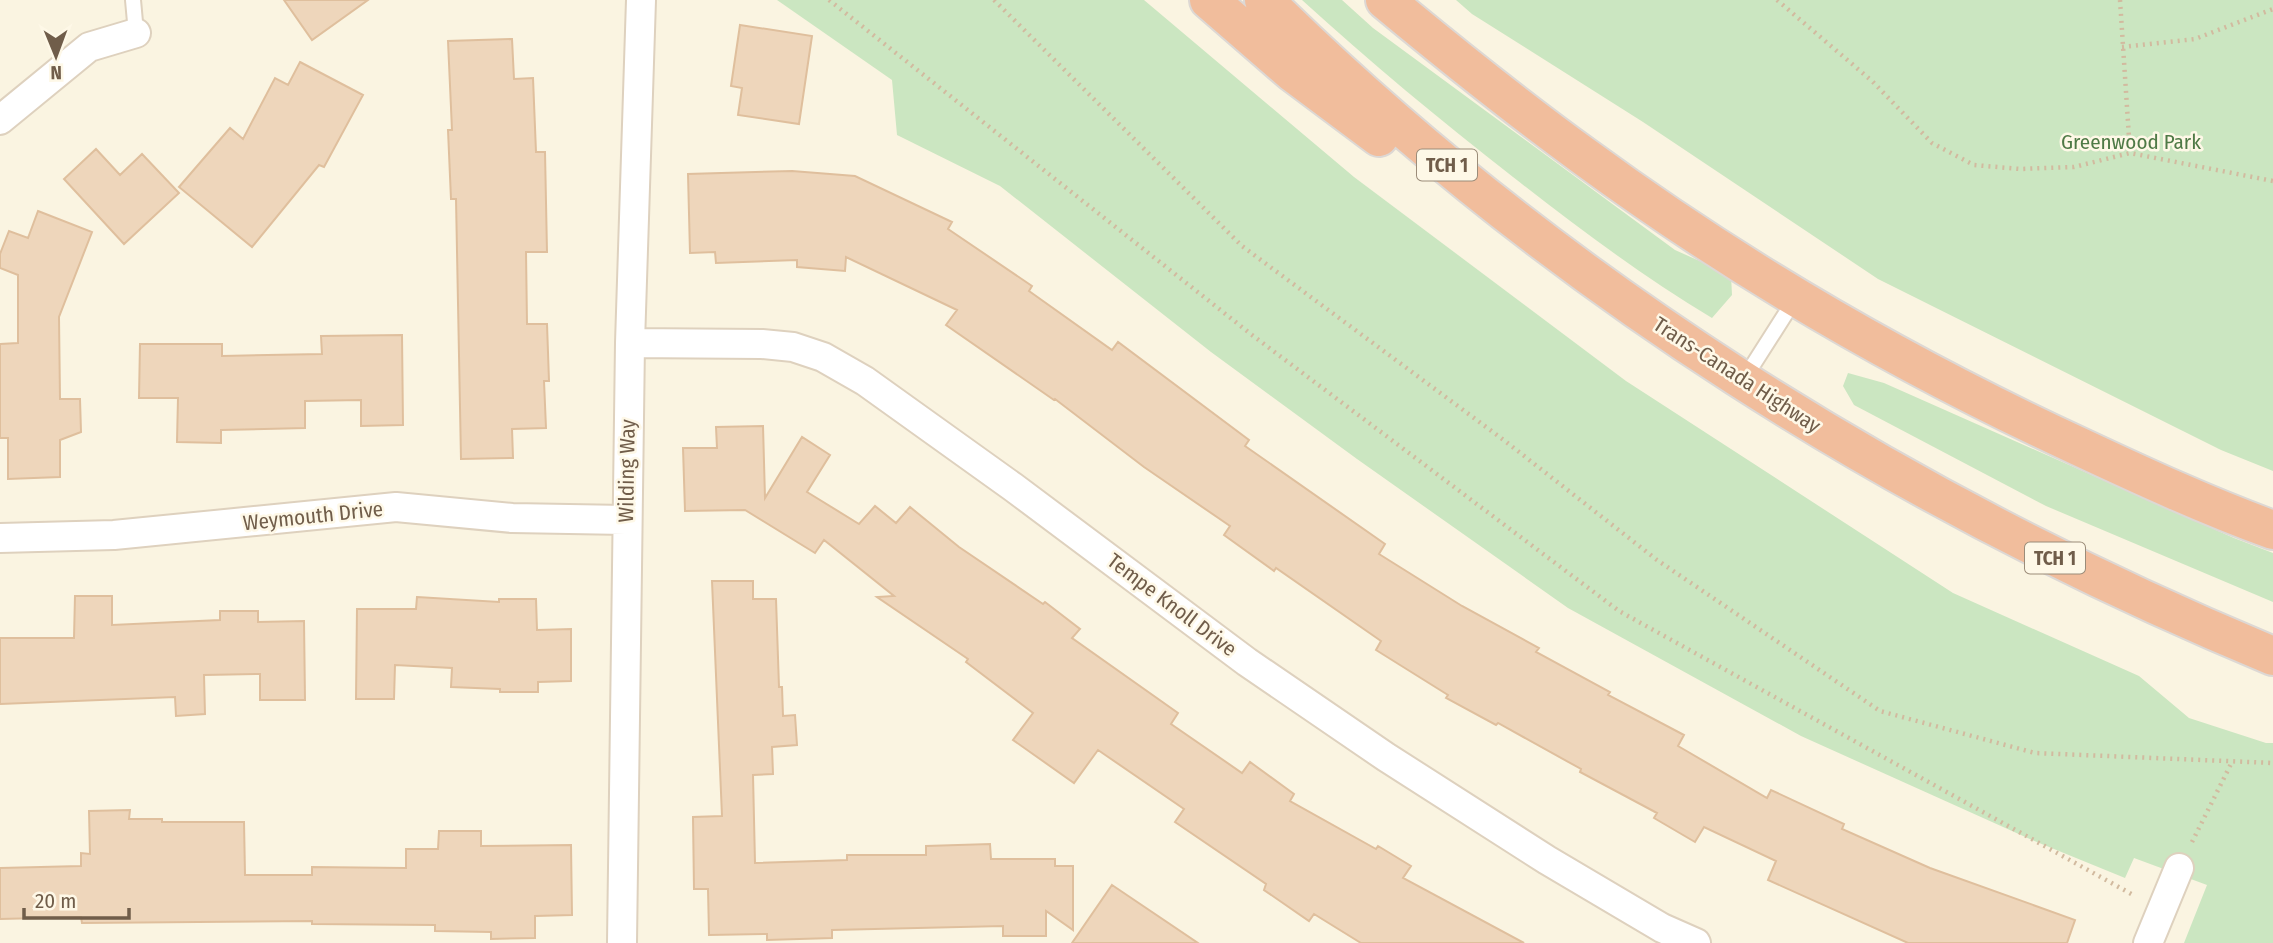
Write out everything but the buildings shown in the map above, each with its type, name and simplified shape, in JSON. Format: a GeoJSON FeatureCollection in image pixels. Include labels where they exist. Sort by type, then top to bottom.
{"type":"FeatureCollection","features":[{"type":"Feature","properties":{"kind":"highway"},"geometry":{"type":"LineString","coordinates":[[1209,0],[1292,72],[1373,133],[1643,314]]}},
{"type":"Feature","properties":{"kind":"highway","name":"Trans-Canada Highway"},"geometry":{"type":"LineString","coordinates":[[1264,0],[1316,52],[1422,145],[1531,233],[1643,314],[1744,380],[1845,444],[1963,511],[2092,576],[2273,656]]}},
{"type":"Feature","properties":{"kind":"highway"},"geometry":{"type":"LineString","coordinates":[[1385,0],[1475,74],[1585,158],[1694,233],[1796,298],[1903,359],[2015,417],[2126,468],[2273,530]]}},
{"type":"Feature","properties":{"kind":"street","name":"Wilding Way"},"geometry":{"type":"LineString","coordinates":[[622,943],[626,520],[641,0]]}},
{"type":"Feature","properties":{"kind":"street"},"geometry":{"type":"LineString","coordinates":[[0,120],[89,47],[136,33]]}},
{"type":"Feature","properties":{"kind":"street","name":"Tempe Knoll Drive"},"geometry":{"type":"LineString","coordinates":[[630,343],[762,344],[793,347],[824,358],[855,375],[1024,495],[1247,662],[1386,757],[1658,936],[1696,943]]}},
{"type":"Feature","properties":{"kind":"street","name":"Weymouth Drive"},"geometry":{"type":"LineString","coordinates":[[0,538],[114,535],[396,508],[512,518],[626,520]]}},
{"type":"Feature","properties":{"kind":"street"},"geometry":{"type":"LineString","coordinates":[[2148,943],[2179,868]]}},
{"type":"Feature","properties":{"kind":"lane"},"geometry":{"type":"LineString","coordinates":[[133,0],[136,33]]}},
{"type":"Feature","properties":{"kind":"lane"},"geometry":{"type":"LineString","coordinates":[[1744,380],[1796,298]]}},
{"type":"Feature","properties":{"kind":"path"},"geometry":{"type":"LineString","coordinates":[[829,0],[1252,335],[1619,611],[2161,911]]}},
{"type":"Feature","properties":{"kind":"path"},"geometry":{"type":"LineString","coordinates":[[994,0],[1242,246],[1494,433],[1657,560],[1880,711],[2035,753],[2273,763]]}},
{"type":"Feature","properties":{"kind":"path"},"geometry":{"type":"LineString","coordinates":[[1777,0],[1872,81],[1933,143],[1974,166],[2020,169],[2074,167],[2130,153],[2273,181]]}},
{"type":"Feature","properties":{"kind":"path"},"geometry":{"type":"LineString","coordinates":[[2120,0],[2130,153]]}},
{"type":"Feature","properties":{"kind":"path"},"geometry":{"type":"LineString","coordinates":[[2122,47],[2195,39],[2273,9]]}},
{"type":"Feature","properties":{"kind":"path"},"geometry":{"type":"LineString","coordinates":[[2179,868],[2232,762]]}},
{"type":"Feature","properties":{"kind":"green space"},"geometry":{"type":"Polygon","coordinates":[[[777,0],[1144,0],[1354,177],[1626,381],[1953,593],[2139,676],[2189,718],[2273,743],[2273,943],[2184,943],[2207,885],[2134,858],[2125,878],[2032,840],[1801,736],[1568,608],[1211,352],[1000,186],[897,135],[892,80],[777,0]]]}},
{"type":"Feature","properties":{"kind":"green space"},"geometry":{"type":"Polygon","coordinates":[[[1302,0],[1342,0],[1373,28],[1675,250],[1731,275],[1732,295],[1712,318],[1635,268],[1459,134],[1302,0]]]}},
{"type":"Feature","properties":{"kind":"green space","name":"Greenwood Park"},"geometry":{"type":"Polygon","coordinates":[[[1456,0],[2273,0],[2273,471],[2221,450],[1878,279],[1643,122],[1472,14],[1456,0]]]}},
{"type":"Feature","properties":{"kind":"green space"},"geometry":{"type":"Polygon","coordinates":[[[1848,373],[1884,383],[2273,553],[2273,602],[2046,506],[1854,405],[1843,386],[1848,373]]]}}]}
